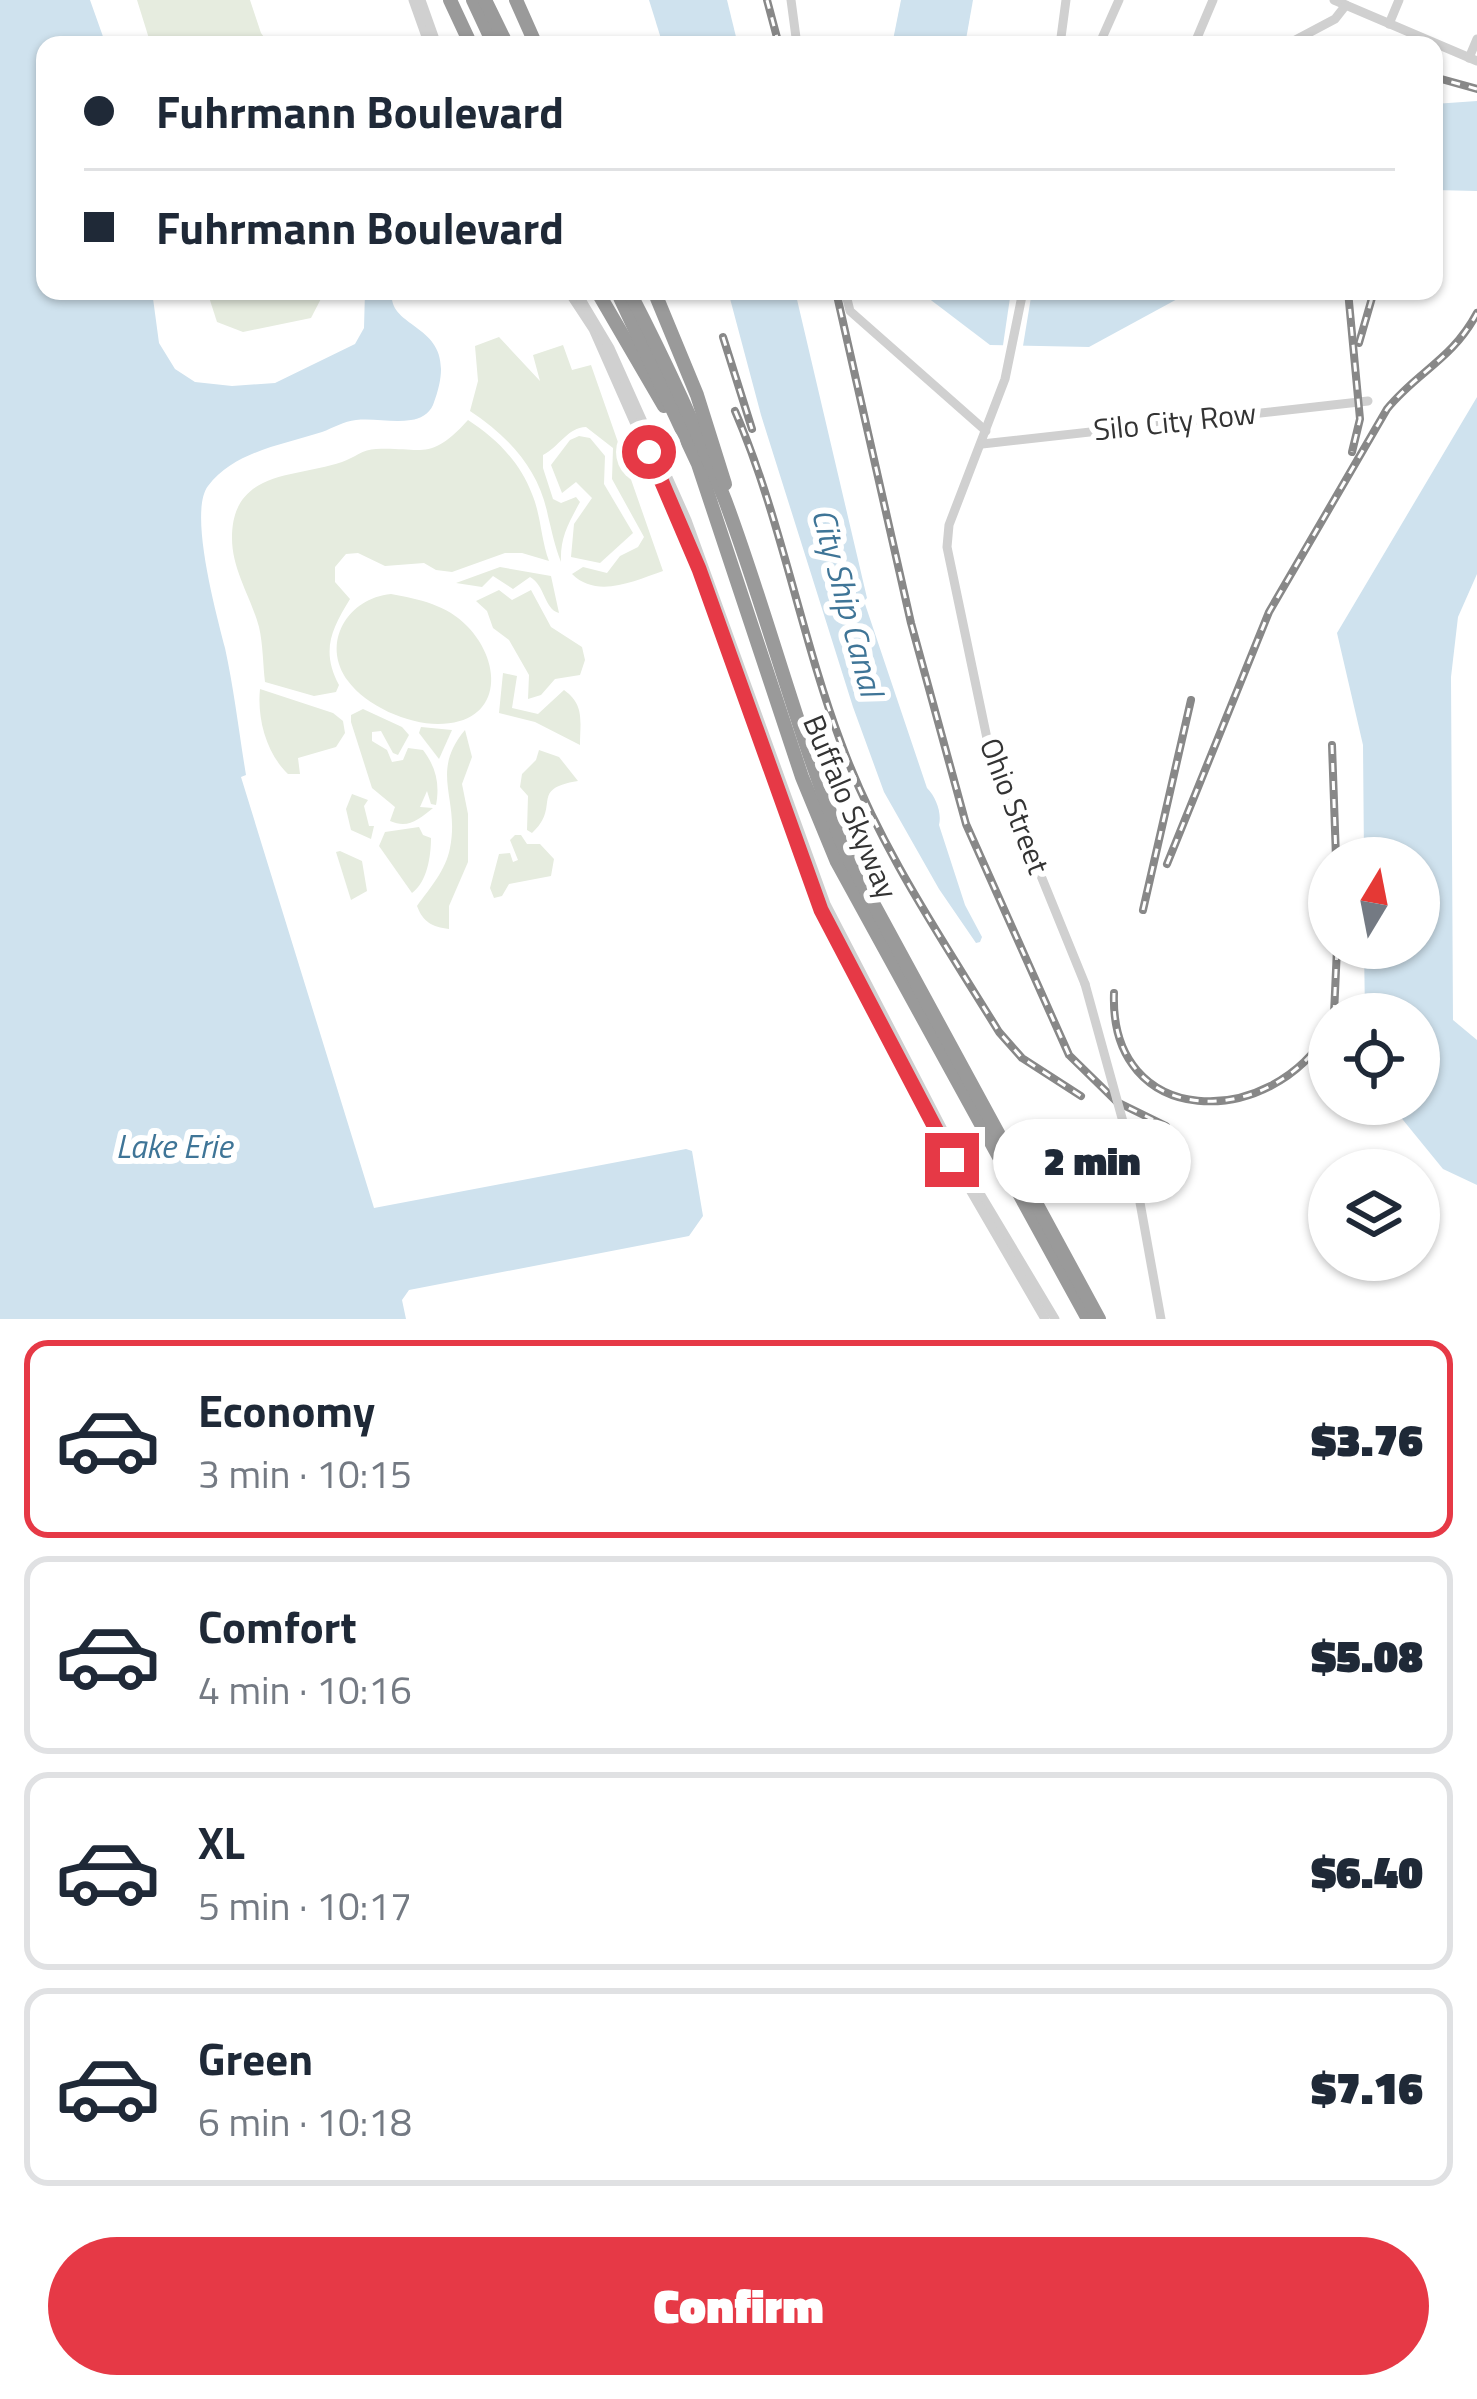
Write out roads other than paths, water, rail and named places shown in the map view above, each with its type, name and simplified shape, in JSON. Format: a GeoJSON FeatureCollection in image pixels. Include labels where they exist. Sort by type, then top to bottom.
{"type":"FeatureCollection","features":[{"type":"Feature","properties":{"kind":"highway"},"geometry":{"type":"LineString","coordinates":[[450,0],[467,36]]}},
{"type":"Feature","properties":{"kind":"highway"},"geometry":{"type":"LineString","coordinates":[[473,0],[490,36]]}},
{"type":"Feature","properties":{"kind":"highway"},"geometry":{"type":"LineString","coordinates":[[485,0],[503,36]]}},
{"type":"Feature","properties":{"kind":"highway"},"geometry":{"type":"LineString","coordinates":[[516,0],[532,36]]}},
{"type":"Feature","properties":{"kind":"highway"},"geometry":{"type":"LineString","coordinates":[[602,300],[698,464]]}},
{"type":"Feature","properties":{"kind":"highway","name":"Buffalo Skyway"},"geometry":{"type":"LineString","coordinates":[[620,300],[698,464],[743,578]]}},
{"type":"Feature","properties":{"kind":"highway","name":"Buffalo Skyway"},"geometry":{"type":"LineString","coordinates":[[634,300],[725,501],[802,777],[837,862],[1100,1319]]}},
{"type":"Feature","properties":{"kind":"highway"},"geometry":{"type":"LineString","coordinates":[[658,300],[698,395],[726,485],[725,501]]}},
{"type":"Feature","properties":{"kind":"highway","name":"Buffalo Skyway"},"geometry":{"type":"LineString","coordinates":[[979,1108],[1088,1319]]}},
{"type":"Feature","properties":{"kind":"street"},"geometry":{"type":"LineString","coordinates":[[417,0],[430,36]]}},
{"type":"Feature","properties":{"kind":"street"},"geometry":{"type":"LineString","coordinates":[[791,0],[795,36]]}},
{"type":"Feature","properties":{"kind":"street"},"geometry":{"type":"LineString","coordinates":[[1061,36],[1066,0]]}},
{"type":"Feature","properties":{"kind":"street"},"geometry":{"type":"LineString","coordinates":[[1103,36],[1119,0]]}},
{"type":"Feature","properties":{"kind":"street"},"geometry":{"type":"LineString","coordinates":[[1198,36],[1213,0]]}},
{"type":"Feature","properties":{"kind":"street"},"geometry":{"type":"LineString","coordinates":[[1334,0],[1417,36]]}},
{"type":"Feature","properties":{"kind":"street"},"geometry":{"type":"LineString","coordinates":[[1389,24],[1400,0]]}},
{"type":"Feature","properties":{"kind":"street"},"geometry":{"type":"LineString","coordinates":[[1303,36],[1335,19],[1346,5]]}},
{"type":"Feature","properties":{"kind":"street"},"geometry":{"type":"LineString","coordinates":[[1443,47],[1473,60],[1477,39]]}},
{"type":"Feature","properties":{"kind":"street"},"geometry":{"type":"LineString","coordinates":[[578,300],[702,567],[813,890],[1045,1319]]}},
{"type":"Feature","properties":{"kind":"street"},"geometry":{"type":"LineString","coordinates":[[847,300],[850,311],[986,431]]}},
{"type":"Feature","properties":{"kind":"street","name":"Ohio Street"},"geometry":{"type":"LineString","coordinates":[[1021,300],[1012,354],[950,525],[947,548],[989,748],[1085,984],[1130,1148],[1161,1319]]}},
{"type":"Feature","properties":{"kind":"street","name":"Silo City Row"},"geometry":{"type":"LineString","coordinates":[[982,444],[1368,401]]}},
{"type":"Feature","properties":{"kind":"street"},"geometry":{"type":"LineString","coordinates":[[1002,1240],[1055,1319]]}},
{"type":"Feature","properties":{"kind":"water","name":"Lake Erie"},"geometry":{"type":"Polygon","coordinates":[[[0,0],[90,0],[103,36],[36,36],[36,300],[153,300],[159,343],[175,369],[195,382],[275,383],[355,344],[364,328],[365,300],[393,300],[440,357],[433,405],[424,416],[404,421],[352,421],[245,457],[208,486],[201,518],[246,775],[241,777],[374,1208],[686,1149],[692,1151],[703,1216],[689,1236],[409,1290],[402,1300],[406,1319],[0,1319],[0,0]]]}},
{"type":"Feature","properties":{"kind":"water"},"geometry":{"type":"Polygon","coordinates":[[[649,0],[727,0],[736,36],[660,36],[649,0]]]}},
{"type":"Feature","properties":{"kind":"water"},"geometry":{"type":"Polygon","coordinates":[[[901,0],[973,0],[967,36],[894,36],[901,0]]]}},
{"type":"Feature","properties":{"kind":"water"},"geometry":{"type":"Polygon","coordinates":[[[1477,101],[1477,191],[1443,190],[1443,103],[1477,101]]]}},
{"type":"Feature","properties":{"kind":"water","name":"City Ship Canal"},"geometry":{"type":"Polygon","coordinates":[[[730,300],[797,300],[864,601],[927,788],[938,805],[939,825],[980,942],[976,943],[939,889],[884,792],[761,415],[730,300]]]}},
{"type":"Feature","properties":{"kind":"water"},"geometry":{"type":"Polygon","coordinates":[[[931,300],[1175,300],[1089,347],[990,345],[931,300]]]}},
{"type":"Feature","properties":{"kind":"water"},"geometry":{"type":"Polygon","coordinates":[[[1477,397],[1477,574],[1458,617],[1451,677],[1453,1020],[1477,1040],[1477,1185],[1443,1169],[1440,1149],[1427,1149],[1407,1125],[1440,1125],[1440,993],[1365,993],[1364,969],[1440,969],[1440,837],[1364,837],[1363,745],[1337,633],[1477,397]]]}},
{"type":"Feature","properties":{"kind":"railway"},"geometry":{"type":"LineString","coordinates":[[767,0],[777,36]]}},
{"type":"Feature","properties":{"kind":"railway"},"geometry":{"type":"LineString","coordinates":[[1443,80],[1477,89]]}},
{"type":"Feature","properties":{"kind":"railway"},"geometry":{"type":"LineString","coordinates":[[838,300],[911,623],[966,824],[1069,1055],[1117,1102],[1166,1126]]}},
{"type":"Feature","properties":{"kind":"railway"},"geometry":{"type":"LineString","coordinates":[[1349,300],[1360,419],[1352,452]]}},
{"type":"Feature","properties":{"kind":"railway"},"geometry":{"type":"LineString","coordinates":[[1359,343],[1371,300]]}},
{"type":"Feature","properties":{"kind":"railway"},"geometry":{"type":"LineString","coordinates":[[1167,864],[1269,612],[1387,409],[1446,354],[1477,313]]}},
{"type":"Feature","properties":{"kind":"railway"},"geometry":{"type":"LineString","coordinates":[[723,337],[752,429]]}},
{"type":"Feature","properties":{"kind":"railway"},"geometry":{"type":"LineString","coordinates":[[735,411],[765,492],[827,702],[874,819],[999,1032],[1022,1058],[1081,1096]]}},
{"type":"Feature","properties":{"kind":"railway"},"geometry":{"type":"LineString","coordinates":[[1143,910],[1191,700]]}},
{"type":"Feature","properties":{"kind":"railway"},"geometry":{"type":"LineString","coordinates":[[1332,745],[1335,837]]}},
{"type":"Feature","properties":{"kind":"railway"},"geometry":{"type":"LineString","coordinates":[[1335,993],[1336,969]]}},
{"type":"Feature","properties":{"kind":"railway"},"geometry":{"type":"LineString","coordinates":[[1114,993],[1119,1038],[1137,1071],[1165,1092],[1198,1101],[1234,1099],[1270,1086],[1308,1057]]}}]}
